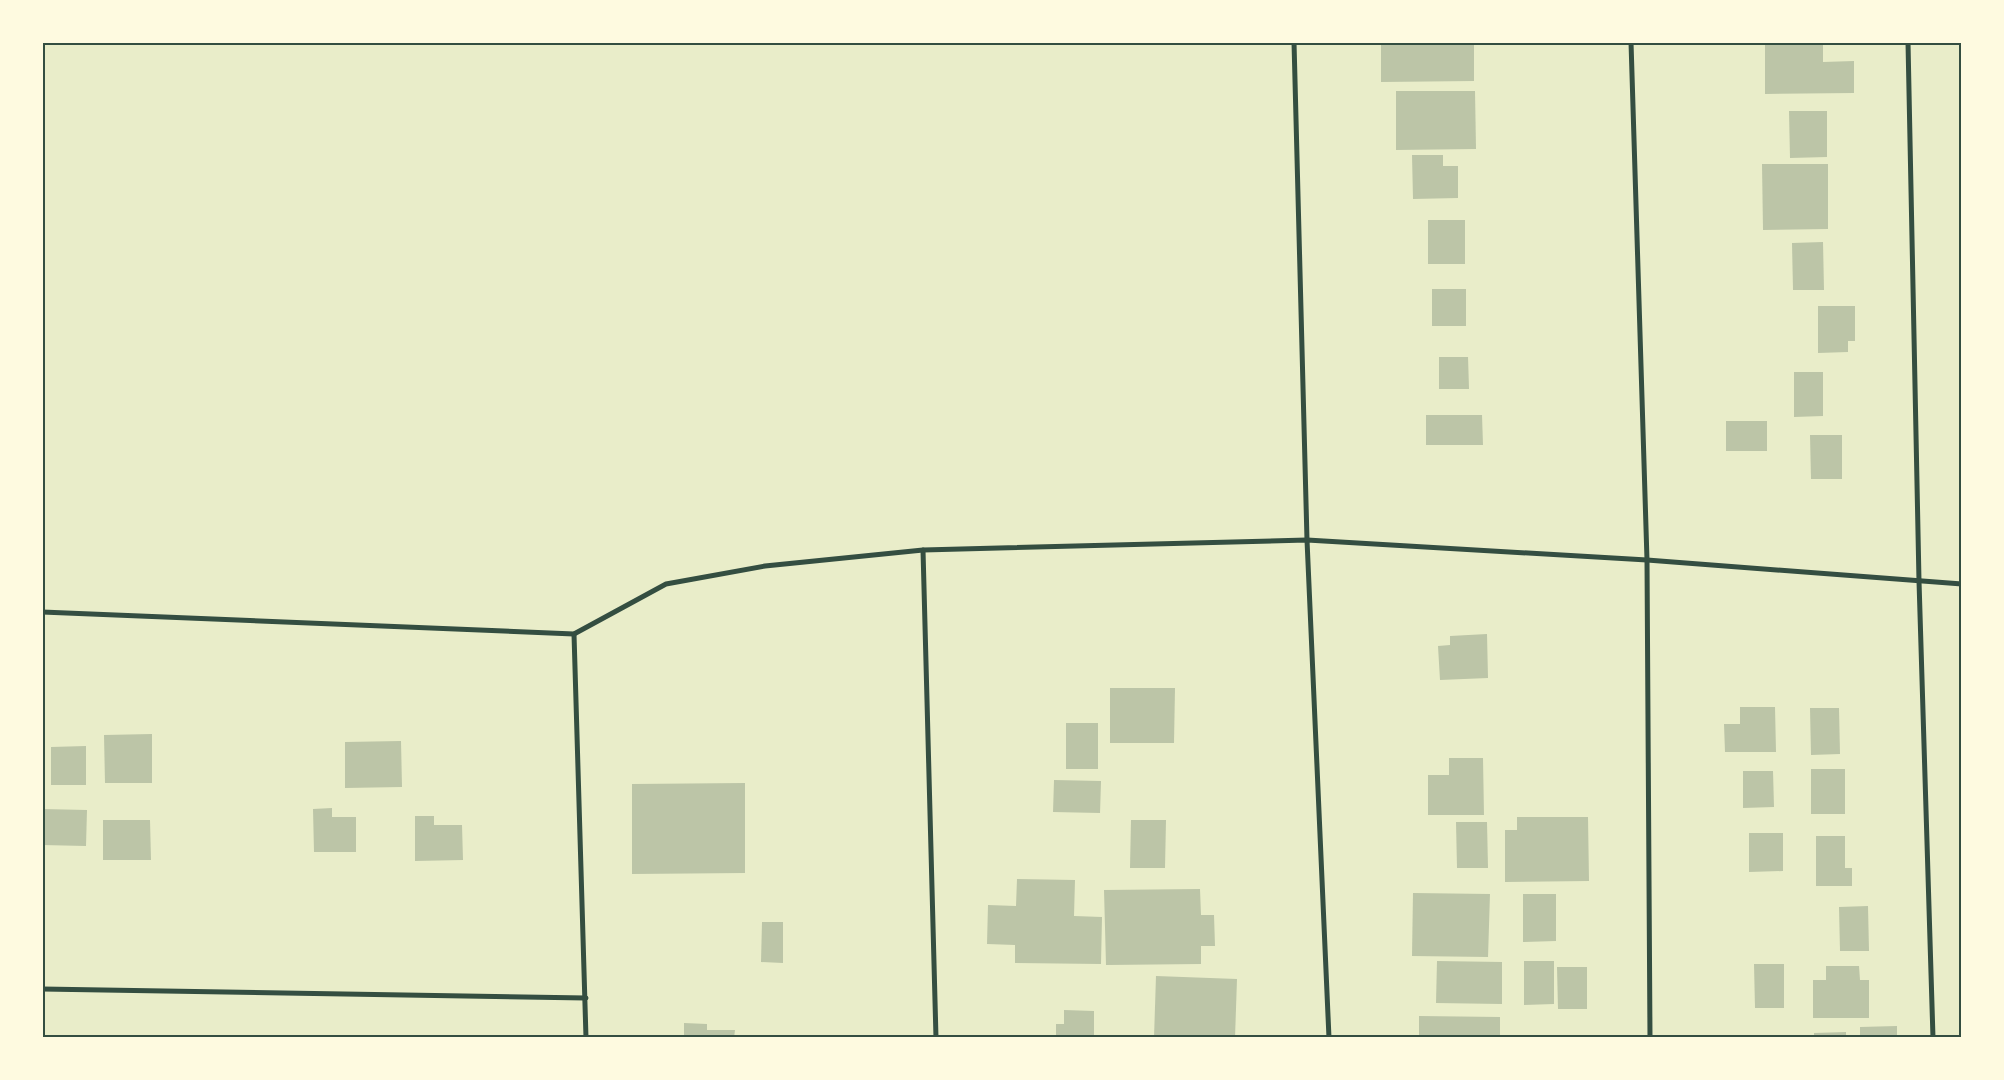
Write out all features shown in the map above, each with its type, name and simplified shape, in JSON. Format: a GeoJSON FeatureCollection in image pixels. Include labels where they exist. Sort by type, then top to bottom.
{"type":"FeatureCollection","features":[{"type":"Feature","properties":{"kind":"street"},"geometry":{"type":"LineString","coordinates":[[1294,42],[1307,540],[1329,1038]]}},
{"type":"Feature","properties":{"kind":"street"},"geometry":{"type":"LineString","coordinates":[[1631,42],[1647,560],[1650,1038]]}},
{"type":"Feature","properties":{"kind":"street"},"geometry":{"type":"LineString","coordinates":[[1908,42],[1919,581],[1933,1038]]}},
{"type":"Feature","properties":{"kind":"street"},"geometry":{"type":"LineString","coordinates":[[42,612],[574,634],[666,584],[766,566],[923,550],[1307,540],[1647,560],[1962,584]]}},
{"type":"Feature","properties":{"kind":"street"},"geometry":{"type":"LineString","coordinates":[[923,550],[936,1038]]}},
{"type":"Feature","properties":{"kind":"street"},"geometry":{"type":"LineString","coordinates":[[574,634],[586,1038]]}},
{"type":"Feature","properties":{"kind":"street"},"geometry":{"type":"LineString","coordinates":[[42,989],[586,998]]}},
{"type":"Feature","properties":{"kind":"building"},"geometry":{"type":"Polygon","coordinates":[[[1381,42],[1474,42],[1474,81],[1381,82],[1381,42]]]}},
{"type":"Feature","properties":{"kind":"building"},"geometry":{"type":"Polygon","coordinates":[[[1765,44],[1823,44],[1823,62],[1854,61],[1854,93],[1765,94],[1765,44]]]}},
{"type":"Feature","properties":{"kind":"building"},"geometry":{"type":"Polygon","coordinates":[[[1396,91],[1475,91],[1476,149],[1396,150],[1396,91]]]}},
{"type":"Feature","properties":{"kind":"building"},"geometry":{"type":"Polygon","coordinates":[[[1789,111],[1827,111],[1827,157],[1790,158],[1789,111]]]}},
{"type":"Feature","properties":{"kind":"building"},"geometry":{"type":"Polygon","coordinates":[[[1412,155],[1443,155],[1443,166],[1458,166],[1458,198],[1413,199],[1412,155]]]}},
{"type":"Feature","properties":{"kind":"building"},"geometry":{"type":"Polygon","coordinates":[[[1762,164],[1828,164],[1828,229],[1763,230],[1762,164]]]}},
{"type":"Feature","properties":{"kind":"building"},"geometry":{"type":"Polygon","coordinates":[[[1428,220],[1465,220],[1465,264],[1428,264],[1428,220]]]}},
{"type":"Feature","properties":{"kind":"building"},"geometry":{"type":"Polygon","coordinates":[[[1823,242],[1824,290],[1793,290],[1792,243],[1823,242]]]}},
{"type":"Feature","properties":{"kind":"building"},"geometry":{"type":"Polygon","coordinates":[[[1432,289],[1466,289],[1466,326],[1432,326],[1432,289]]]}},
{"type":"Feature","properties":{"kind":"building"},"geometry":{"type":"Polygon","coordinates":[[[1818,306],[1855,306],[1855,341],[1848,341],[1848,352],[1818,353],[1818,306]]]}},
{"type":"Feature","properties":{"kind":"building"},"geometry":{"type":"Polygon","coordinates":[[[1439,357],[1468,357],[1469,389],[1439,389],[1439,357]]]}},
{"type":"Feature","properties":{"kind":"building"},"geometry":{"type":"Polygon","coordinates":[[[1794,372],[1823,372],[1823,416],[1794,417],[1794,372]]]}},
{"type":"Feature","properties":{"kind":"building"},"geometry":{"type":"Polygon","coordinates":[[[1426,415],[1482,415],[1483,445],[1426,445],[1426,415]]]}},
{"type":"Feature","properties":{"kind":"building"},"geometry":{"type":"Polygon","coordinates":[[[1726,421],[1767,421],[1767,451],[1726,451],[1726,421]]]}},
{"type":"Feature","properties":{"kind":"building"},"geometry":{"type":"Polygon","coordinates":[[[1810,435],[1842,435],[1842,479],[1811,479],[1810,435]]]}},
{"type":"Feature","properties":{"kind":"building"},"geometry":{"type":"Polygon","coordinates":[[[1487,634],[1488,678],[1440,680],[1438,646],[1450,645],[1450,636],[1487,634]]]}},
{"type":"Feature","properties":{"kind":"building"},"geometry":{"type":"Polygon","coordinates":[[[1110,688],[1175,688],[1174,743],[1110,743],[1110,688]]]}},
{"type":"Feature","properties":{"kind":"building"},"geometry":{"type":"Polygon","coordinates":[[[1740,707],[1775,707],[1776,752],[1725,752],[1724,724],[1740,724],[1740,707]]]}},
{"type":"Feature","properties":{"kind":"building"},"geometry":{"type":"Polygon","coordinates":[[[1810,708],[1839,708],[1840,754],[1811,755],[1810,708]]]}},
{"type":"Feature","properties":{"kind":"building"},"geometry":{"type":"Polygon","coordinates":[[[1066,723],[1098,723],[1098,769],[1066,769],[1066,723]]]}},
{"type":"Feature","properties":{"kind":"building"},"geometry":{"type":"Polygon","coordinates":[[[152,734],[152,783],[105,783],[104,735],[152,734]]]}},
{"type":"Feature","properties":{"kind":"building"},"geometry":{"type":"Polygon","coordinates":[[[401,741],[402,787],[345,788],[345,742],[401,741]]]}},
{"type":"Feature","properties":{"kind":"building"},"geometry":{"type":"Polygon","coordinates":[[[86,746],[86,785],[51,785],[51,747],[86,746]]]}},
{"type":"Feature","properties":{"kind":"building"},"geometry":{"type":"Polygon","coordinates":[[[1449,758],[1483,758],[1484,815],[1428,815],[1428,775],[1449,775],[1449,758]]]}},
{"type":"Feature","properties":{"kind":"building"},"geometry":{"type":"Polygon","coordinates":[[[1811,769],[1845,769],[1845,814],[1811,814],[1811,769]]]}},
{"type":"Feature","properties":{"kind":"building"},"geometry":{"type":"Polygon","coordinates":[[[1743,771],[1773,771],[1774,807],[1743,808],[1743,771]]]}},
{"type":"Feature","properties":{"kind":"building"},"geometry":{"type":"Polygon","coordinates":[[[1054,780],[1101,781],[1100,813],[1053,812],[1054,780]]]}},
{"type":"Feature","properties":{"kind":"building"},"geometry":{"type":"Polygon","coordinates":[[[745,783],[745,873],[632,874],[632,784],[745,783]]]}},
{"type":"Feature","properties":{"kind":"building"},"geometry":{"type":"Polygon","coordinates":[[[332,808],[332,817],[356,817],[356,852],[314,852],[313,809],[332,808]]]}},
{"type":"Feature","properties":{"kind":"building"},"geometry":{"type":"Polygon","coordinates":[[[42,809],[87,810],[86,846],[42,845],[42,809]]]}},
{"type":"Feature","properties":{"kind":"building"},"geometry":{"type":"Polygon","coordinates":[[[415,816],[434,816],[434,825],[462,825],[463,860],[415,861],[415,816]]]}},
{"type":"Feature","properties":{"kind":"building"},"geometry":{"type":"Polygon","coordinates":[[[1517,817],[1588,817],[1589,881],[1505,882],[1505,830],[1517,830],[1517,817]]]}},
{"type":"Feature","properties":{"kind":"building"},"geometry":{"type":"Polygon","coordinates":[[[103,820],[150,820],[151,860],[103,860],[103,820]]]}},
{"type":"Feature","properties":{"kind":"building"},"geometry":{"type":"Polygon","coordinates":[[[1131,820],[1166,820],[1165,868],[1130,868],[1131,820]]]}},
{"type":"Feature","properties":{"kind":"building"},"geometry":{"type":"Polygon","coordinates":[[[1456,822],[1487,822],[1488,868],[1457,868],[1456,822]]]}},
{"type":"Feature","properties":{"kind":"building"},"geometry":{"type":"Polygon","coordinates":[[[1749,833],[1783,833],[1783,871],[1749,872],[1749,833]]]}},
{"type":"Feature","properties":{"kind":"building"},"geometry":{"type":"Polygon","coordinates":[[[1816,836],[1845,836],[1845,868],[1852,868],[1852,886],[1816,886],[1816,836]]]}},
{"type":"Feature","properties":{"kind":"building"},"geometry":{"type":"Polygon","coordinates":[[[1017,879],[1075,880],[1074,916],[1102,917],[1101,964],[1015,963],[1015,945],[987,944],[988,905],[1016,906],[1017,879]]]}},
{"type":"Feature","properties":{"kind":"building"},"geometry":{"type":"Polygon","coordinates":[[[1200,889],[1201,915],[1214,915],[1215,946],[1201,946],[1201,964],[1106,965],[1104,890],[1200,889]]]}},
{"type":"Feature","properties":{"kind":"building"},"geometry":{"type":"Polygon","coordinates":[[[1413,893],[1490,894],[1488,957],[1412,956],[1413,893]]]}},
{"type":"Feature","properties":{"kind":"building"},"geometry":{"type":"Polygon","coordinates":[[[1523,894],[1556,894],[1556,941],[1523,942],[1523,894]]]}},
{"type":"Feature","properties":{"kind":"building"},"geometry":{"type":"Polygon","coordinates":[[[1868,906],[1869,951],[1840,951],[1839,907],[1868,906]]]}},
{"type":"Feature","properties":{"kind":"building"},"geometry":{"type":"Polygon","coordinates":[[[762,922],[783,922],[783,963],[761,962],[762,922]]]}},
{"type":"Feature","properties":{"kind":"building"},"geometry":{"type":"Polygon","coordinates":[[[1437,961],[1502,962],[1502,1004],[1436,1003],[1437,961]]]}},
{"type":"Feature","properties":{"kind":"building"},"geometry":{"type":"Polygon","coordinates":[[[1524,961],[1554,961],[1554,1004],[1524,1005],[1524,961]]]}},
{"type":"Feature","properties":{"kind":"building"},"geometry":{"type":"Polygon","coordinates":[[[1754,964],[1784,964],[1784,1008],[1755,1008],[1754,964]]]}},
{"type":"Feature","properties":{"kind":"building"},"geometry":{"type":"Polygon","coordinates":[[[1826,966],[1859,966],[1860,980],[1869,980],[1869,1018],[1813,1018],[1813,980],[1826,980],[1826,966]]]}},
{"type":"Feature","properties":{"kind":"building"},"geometry":{"type":"Polygon","coordinates":[[[1557,967],[1587,967],[1587,1009],[1558,1009],[1557,967]]]}},
{"type":"Feature","properties":{"kind":"building"},"geometry":{"type":"Polygon","coordinates":[[[1156,976],[1237,979],[1235,1038],[1154,1038],[1156,976]]]}},
{"type":"Feature","properties":{"kind":"building"},"geometry":{"type":"Polygon","coordinates":[[[1064,1010],[1094,1011],[1094,1038],[1056,1038],[1056,1024],[1064,1024],[1064,1010]]]}},
{"type":"Feature","properties":{"kind":"building"},"geometry":{"type":"Polygon","coordinates":[[[1419,1016],[1500,1017],[1500,1038],[1419,1038],[1419,1016]]]}},
{"type":"Feature","properties":{"kind":"building"},"geometry":{"type":"Polygon","coordinates":[[[684,1023],[707,1024],[707,1030],[735,1030],[734,1038],[684,1038],[684,1023]]]}},
{"type":"Feature","properties":{"kind":"building"},"geometry":{"type":"Polygon","coordinates":[[[1897,1026],[1897,1038],[1860,1038],[1860,1027],[1897,1026]]]}},
{"type":"Feature","properties":{"kind":"building"},"geometry":{"type":"Polygon","coordinates":[[[1846,1032],[1846,1038],[1814,1038],[1814,1033],[1846,1032]]]}},
{"type":"Feature","properties":{"kind":"building"},"geometry":{"type":"Polygon","coordinates":[[[769,1035],[789,1036],[789,1038],[769,1038],[769,1035]]]}}]}
